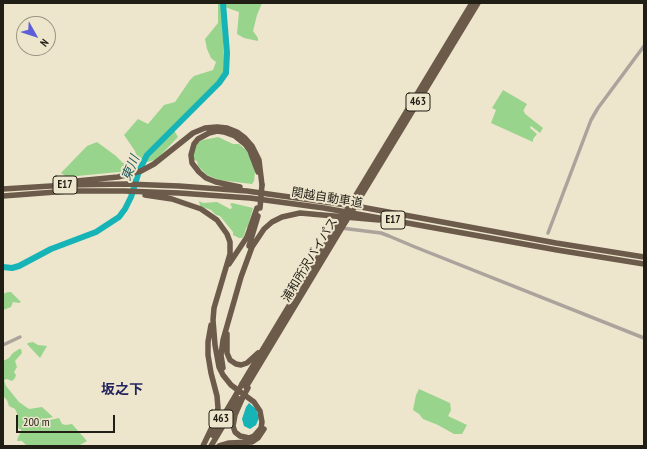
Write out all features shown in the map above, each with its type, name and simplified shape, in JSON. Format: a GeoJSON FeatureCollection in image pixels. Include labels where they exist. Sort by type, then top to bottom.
{"type":"FeatureCollection","features":[{"type":"Feature","properties":{"kind":"highway","name":"浦和所沢バイパス"},"geometry":{"type":"LineString","coordinates":[[210,446],[472,3]]}},
{"type":"Feature","properties":{"kind":"highway","name":"浦和所沢バイパス"},"geometry":{"type":"LineString","coordinates":[[355,201],[478,3]]}},
{"type":"Feature","properties":{"kind":"highway"},"geometry":{"type":"LineString","coordinates":[[30,187],[128,175],[147,168],[160,160],[194,133],[205,128],[222,127],[232,130],[241,135],[252,146],[259,160],[259,208],[221,350],[221,360],[227,375],[259,402],[264,412],[266,422],[262,433],[255,440],[249,442],[229,443],[219,446]]}},
{"type":"Feature","properties":{"kind":"highway"},"geometry":{"type":"LineString","coordinates":[[260,185],[258,172],[252,155],[239,138],[224,132],[213,132],[201,136],[194,144],[191,152],[192,163],[199,172],[211,180],[229,185],[311,199]]}},
{"type":"Feature","properties":{"kind":"highway","name":"関越自動車道"},"geometry":{"type":"LineString","coordinates":[[3,189],[67,185],[126,184],[215,188],[311,199],[376,209],[556,243],[644,257]]}},
{"type":"Feature","properties":{"kind":"highway","name":"E17"},"geometry":{"type":"LineString","coordinates":[[3,196],[69,191],[139,193]]}},
{"type":"Feature","properties":{"kind":"highway"},"geometry":{"type":"LineString","coordinates":[[139,193],[185,202],[201,209],[217,220],[225,230],[230,242],[229,258],[214,308],[209,335],[208,355],[217,396],[218,408],[214,423],[204,446]]}},
{"type":"Feature","properties":{"kind":"highway","name":"関越自動車道"},"geometry":{"type":"LineString","coordinates":[[139,193],[214,195],[286,202],[644,264]]}},
{"type":"Feature","properties":{"kind":"highway"},"geometry":{"type":"LineString","coordinates":[[223,277],[247,237],[259,208]]}},
{"type":"Feature","properties":{"kind":"highway"},"geometry":{"type":"LineString","coordinates":[[241,277],[252,247],[261,233],[272,222],[288,215],[300,213],[425,225]]}},
{"type":"Feature","properties":{"kind":"highway","name":"浦和所沢バイパス"},"geometry":{"type":"LineString","coordinates":[[245,387],[274,331],[339,228]]}},
{"type":"Feature","properties":{"kind":"highway"},"geometry":{"type":"LineString","coordinates":[[214,308],[214,345],[217,362],[221,372],[228,382],[256,405],[262,415],[262,425],[259,431],[254,436],[249,438],[240,436],[235,432],[233,426],[240,395]]}},
{"type":"Feature","properties":{"kind":"highway"},"geometry":{"type":"LineString","coordinates":[[228,326],[226,346],[227,354],[230,360],[238,364],[244,364],[250,361],[274,331]]}},
{"type":"Feature","properties":{"kind":"highway","name":"浦和所沢バイパス"},"geometry":{"type":"LineString","coordinates":[[204,446],[240,395]]}},
{"type":"Feature","properties":{"kind":"street"},"geometry":{"type":"LineString","coordinates":[[548,233],[591,120],[598,108],[644,46]]}},
{"type":"Feature","properties":{"kind":"street"},"geometry":{"type":"LineString","coordinates":[[339,228],[381,233],[644,338]]}},
{"type":"Feature","properties":{"kind":"street"},"geometry":{"type":"LineString","coordinates":[[3,345],[20,338]]}},
{"type":"Feature","properties":{"kind":"green space"},"geometry":{"type":"Polygon","coordinates":[[[218,3],[262,3],[253,31],[258,38],[258,41],[244,38],[237,34],[239,12],[225,7],[222,23],[225,73],[219,81],[172,127],[178,137],[156,160],[140,162],[129,171],[67,177],[61,173],[87,146],[97,142],[123,163],[128,164],[136,154],[124,135],[138,119],[148,124],[164,105],[175,102],[194,76],[213,70],[216,62],[211,58],[205,39],[218,23],[218,3]]]}},
{"type":"Feature","properties":{"kind":"green space"},"geometry":{"type":"Polygon","coordinates":[[[503,90],[527,104],[523,111],[525,112],[524,113],[543,128],[540,133],[531,126],[530,128],[537,134],[533,139],[533,142],[491,123],[496,110],[492,108],[503,90]]]}},
{"type":"Feature","properties":{"kind":"green space"},"geometry":{"type":"Polygon","coordinates":[[[218,137],[233,144],[239,144],[246,150],[252,160],[255,172],[254,181],[252,184],[219,180],[207,175],[198,166],[197,161],[194,160],[193,152],[195,147],[203,140],[218,137]]]}},
{"type":"Feature","properties":{"kind":"green space"},"geometry":{"type":"Polygon","coordinates":[[[199,201],[203,203],[217,202],[230,209],[232,207],[230,204],[232,203],[253,208],[244,236],[239,238],[233,235],[233,232],[220,216],[216,215],[211,210],[200,206],[199,201]]]}},
{"type":"Feature","properties":{"kind":"green space"},"geometry":{"type":"Polygon","coordinates":[[[11,292],[21,302],[13,302],[11,307],[3,310],[3,294],[11,292]]]}},
{"type":"Feature","properties":{"kind":"green space"},"geometry":{"type":"Polygon","coordinates":[[[33,342],[38,345],[47,346],[40,358],[27,344],[33,342]]]}},
{"type":"Feature","properties":{"kind":"green space"},"geometry":{"type":"Polygon","coordinates":[[[21,349],[22,353],[15,361],[17,367],[14,372],[16,375],[15,378],[12,381],[7,379],[4,380],[6,386],[19,402],[29,409],[42,407],[53,417],[33,422],[27,425],[28,427],[36,423],[59,418],[62,424],[72,424],[87,441],[75,446],[27,446],[22,441],[17,441],[21,429],[19,429],[16,421],[17,413],[15,409],[9,406],[7,400],[3,396],[3,361],[21,349]]]}},
{"type":"Feature","properties":{"kind":"green space"},"geometry":{"type":"Polygon","coordinates":[[[419,389],[450,403],[451,410],[448,416],[467,425],[462,434],[454,434],[423,419],[413,410],[416,395],[419,389]]]}},
{"type":"Feature","properties":{"kind":"water"},"geometry":{"type":"Polygon","coordinates":[[[249,403],[256,409],[259,418],[256,425],[250,429],[244,426],[242,419],[249,403]]]}},
{"type":"Feature","properties":{"kind":"waterway","name":"東川"},"geometry":{"type":"LineString","coordinates":[[3,267],[12,268],[19,266],[51,249],[96,232],[119,217],[131,197],[139,171],[147,155],[219,83],[226,73],[227,53],[223,3]]}},
{"type":"Feature","properties":{"kind":"district","name":"坂之下"},"geometry":{"type":"Point","coordinates":[122,390]}}]}
